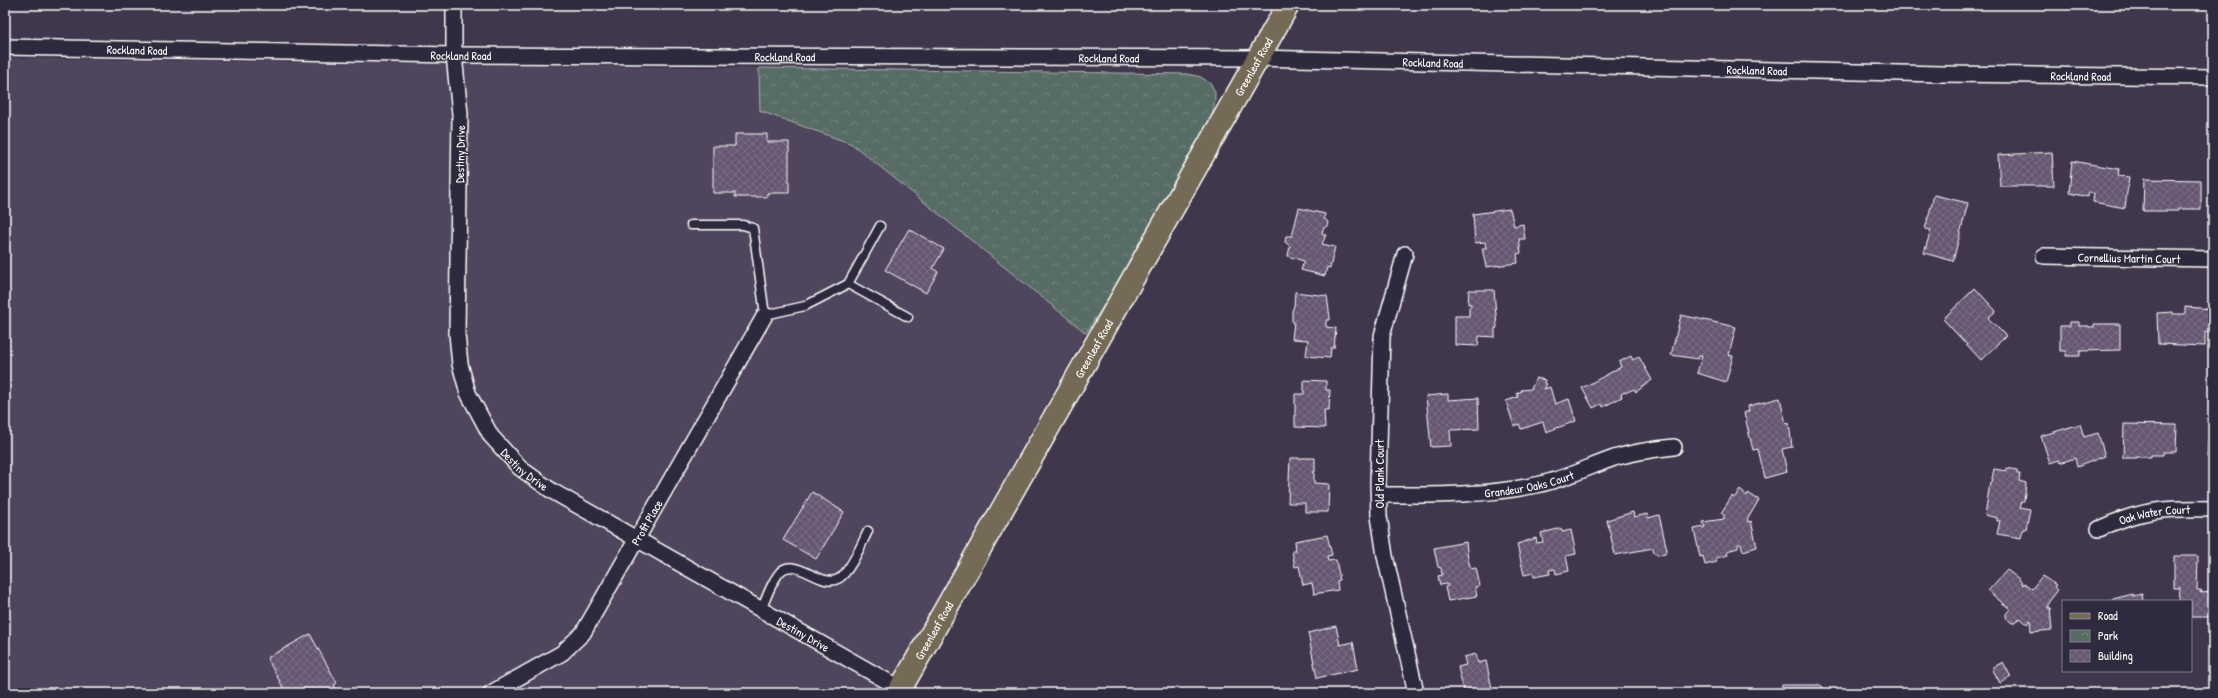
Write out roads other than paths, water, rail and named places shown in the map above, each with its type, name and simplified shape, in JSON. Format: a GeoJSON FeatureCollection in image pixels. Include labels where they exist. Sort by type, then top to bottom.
{"type":"FeatureCollection","features":[{"type":"Feature","properties":{"kind":"main road","name":"Greenleaf Road"},"geometry":{"type":"LineString","coordinates":[[899,691],[1288,5]]}},
{"type":"Feature","properties":{"kind":"street","name":"Destiny Drive"},"geometry":{"type":"LineString","coordinates":[[454,5],[454,55],[460,114],[457,334],[460,364],[468,392],[491,436],[520,468],[552,491],[761,610],[899,691]]}},
{"type":"Feature","properties":{"kind":"street","name":"Rockland Road"},"geometry":{"type":"LineString","coordinates":[[5,47],[454,55],[1258,58],[1941,74],[2213,77]]}},
{"type":"Feature","properties":{"kind":"street","name":"Old Plank Court"},"geometry":{"type":"LineString","coordinates":[[1405,254],[1382,336],[1379,495],[1384,556],[1416,693]]}},
{"type":"Feature","properties":{"kind":"street","name":"Cornellius Martin Court"},"geometry":{"type":"LineString","coordinates":[[2044,256],[2213,259]]}},
{"type":"Feature","properties":{"kind":"street","name":"Profit Place"},"geometry":{"type":"LineString","coordinates":[[491,693],[553,659],[574,644],[586,628],[766,315]]}},
{"type":"Feature","properties":{"kind":"street","name":"Grandeur Oaks Court"},"geometry":{"type":"LineString","coordinates":[[1379,495],[1487,493],[1532,486],[1570,476],[1628,455],[1674,447]]}},
{"type":"Feature","properties":{"kind":"street","name":"Oak Water Court"},"geometry":{"type":"LineString","coordinates":[[2099,529],[2123,518],[2142,512],[2167,508],[2213,509]]}},
{"type":"Feature","properties":{"kind":"lane"},"geometry":{"type":"LineString","coordinates":[[691,225],[743,225],[753,228],[766,315],[805,306],[848,284],[880,226]]}},
{"type":"Feature","properties":{"kind":"lane"},"geometry":{"type":"LineString","coordinates":[[848,284],[908,317]]}},
{"type":"Feature","properties":{"kind":"lane"},"geometry":{"type":"LineString","coordinates":[[761,610],[777,575],[784,570],[795,568],[824,581],[839,579],[846,573],[868,530]]}}]}
